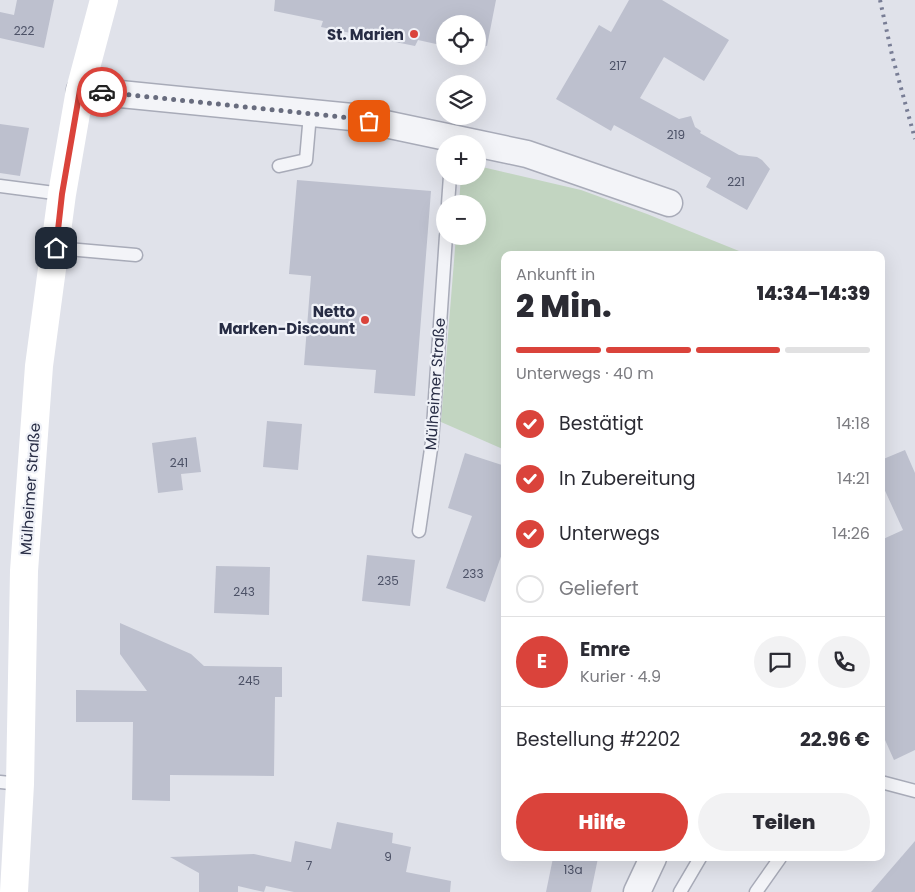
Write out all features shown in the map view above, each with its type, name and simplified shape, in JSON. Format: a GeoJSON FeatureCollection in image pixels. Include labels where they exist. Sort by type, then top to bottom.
{"type":"FeatureCollection","features":[{"type":"Feature","properties":{"kind":"main road","name":"Mülheimer Straße"},"geometry":{"type":"LineString","coordinates":[[14,892],[10,783],[39,366],[62,194],[80,90],[104,0]]}},
{"type":"Feature","properties":{"kind":"street"},"geometry":{"type":"LineString","coordinates":[[80,90],[352,118],[436,137]]}},
{"type":"Feature","properties":{"kind":"street"},"geometry":{"type":"LineString","coordinates":[[486,147],[527,154],[670,203]]}},
{"type":"Feature","properties":{"kind":"street"},"geometry":{"type":"LineString","coordinates":[[637,892],[652,861]]}},
{"type":"Feature","properties":{"kind":"lane"},"geometry":{"type":"LineString","coordinates":[[279,166],[306,160],[310,114]]}},
{"type":"Feature","properties":{"kind":"lane"},"geometry":{"type":"LineString","coordinates":[[0,186],[62,194]]}},
{"type":"Feature","properties":{"kind":"lane","name":"Mülheimer Straße"},"geometry":{"type":"LineString","coordinates":[[419,531],[432,442],[445,245]]}},
{"type":"Feature","properties":{"kind":"lane"},"geometry":{"type":"LineString","coordinates":[[56,248],[136,255]]}},
{"type":"Feature","properties":{"kind":"lane"},"geometry":{"type":"LineString","coordinates":[[885,783],[915,791]]}},
{"type":"Feature","properties":{"kind":"lane"},"geometry":{"type":"LineString","coordinates":[[680,892],[698,861]]}},
{"type":"Feature","properties":{"kind":"lane"},"geometry":{"type":"LineString","coordinates":[[756,892],[778,861]]}},
{"type":"Feature","properties":{"kind":"green space"},"geometry":{"type":"Polygon","coordinates":[[[486,168],[581,190],[739,251],[501,251],[501,448],[441,422],[455,245],[486,245],[486,195],[460,195],[460,185],[486,185],[486,168]]]}},
{"type":"Feature","properties":{"kind":"building"},"geometry":{"type":"Polygon","coordinates":[[[17,0],[54,0],[44,48],[0,38],[0,12],[14,15],[17,0]]]}},
{"type":"Feature","properties":{"kind":"building","name":"St. Marien"},"geometry":{"type":"Polygon","coordinates":[[[275,0],[496,0],[487,46],[486,15],[436,15],[436,44],[418,40],[415,46],[321,27],[323,21],[274,11],[275,0]]]}},
{"type":"Feature","properties":{"kind":"building"},"geometry":{"type":"Polygon","coordinates":[[[629,0],[662,0],[729,40],[704,81],[664,57],[640,98],[679,119],[691,116],[695,127],[701,131],[700,133],[739,155],[757,157],[762,160],[770,169],[747,210],[706,187],[711,178],[614,125],[611,131],[556,99],[599,25],[611,32],[629,0]]]}},
{"type":"Feature","properties":{"kind":"building"},"geometry":{"type":"Polygon","coordinates":[[[0,124],[29,128],[20,176],[0,173],[0,124]]]}},
{"type":"Feature","properties":{"kind":"building","name":"Netto Marken-Discount"},"geometry":{"type":"Polygon","coordinates":[[[297,180],[431,191],[415,396],[374,393],[376,370],[304,365],[311,276],[289,274],[297,180]]]}},
{"type":"Feature","properties":{"kind":"building"},"geometry":{"type":"Polygon","coordinates":[[[267,421],[302,424],[298,470],[263,467],[267,421]]]}},
{"type":"Feature","properties":{"kind":"building"},"geometry":{"type":"Polygon","coordinates":[[[196,437],[201,472],[181,474],[183,490],[158,493],[152,443],[196,437]]]}},
{"type":"Feature","properties":{"kind":"building"},"geometry":{"type":"Polygon","coordinates":[[[905,450],[915,473],[915,750],[894,760],[885,740],[885,538],[903,530],[885,491],[885,458],[905,450]]]}},
{"type":"Feature","properties":{"kind":"building"},"geometry":{"type":"Polygon","coordinates":[[[465,453],[501,465],[501,556],[485,602],[446,588],[472,516],[448,508],[465,453]]]}},
{"type":"Feature","properties":{"kind":"building"},"geometry":{"type":"Polygon","coordinates":[[[367,555],[415,560],[410,606],[362,601],[367,555]]]}},
{"type":"Feature","properties":{"kind":"building"},"geometry":{"type":"Polygon","coordinates":[[[216,566],[270,567],[269,615],[214,613],[216,566]]]}},
{"type":"Feature","properties":{"kind":"building"},"geometry":{"type":"Polygon","coordinates":[[[120,623],[191,654],[204,666],[282,667],[282,697],[275,697],[274,776],[170,775],[170,801],[132,800],[133,722],[76,722],[76,690],[147,691],[120,654],[120,623]]]}},
{"type":"Feature","properties":{"kind":"building"},"geometry":{"type":"Polygon","coordinates":[[[337,822],[393,833],[392,843],[411,847],[406,872],[451,881],[450,892],[294,892],[266,886],[264,892],[238,886],[238,892],[199,892],[199,873],[170,857],[254,854],[291,862],[295,841],[331,849],[337,822]]]}},
{"type":"Feature","properties":{"kind":"building"},"geometry":{"type":"Polygon","coordinates":[[[915,841],[915,892],[871,892],[915,841]]]}},
{"type":"Feature","properties":{"kind":"building"},"geometry":{"type":"Polygon","coordinates":[[[552,861],[597,861],[591,892],[546,892],[552,861]]]}},
{"type":"Feature","properties":{"kind":"railway"},"geometry":{"type":"LineString","coordinates":[[880,0],[892,55],[915,139]]}},
{"type":"Feature","properties":{"kind":"way so far"},"geometry":{"type":"LineString","coordinates":[[102,92],[369,121]]}},
{"type":"Feature","properties":{"kind":"place","name":"St. Marien"},"geometry":{"type":"Point","coordinates":[414,34]}},
{"type":"Feature","properties":{"kind":"place","name":"Netto Marken-Discount"},"geometry":{"type":"Point","coordinates":[365,320]}},
{"type":"Feature","properties":{"kind":"route"},"geometry":{"type":"LineString","coordinates":[[56,248],[62,194],[80,90],[102,92]]}}]}
